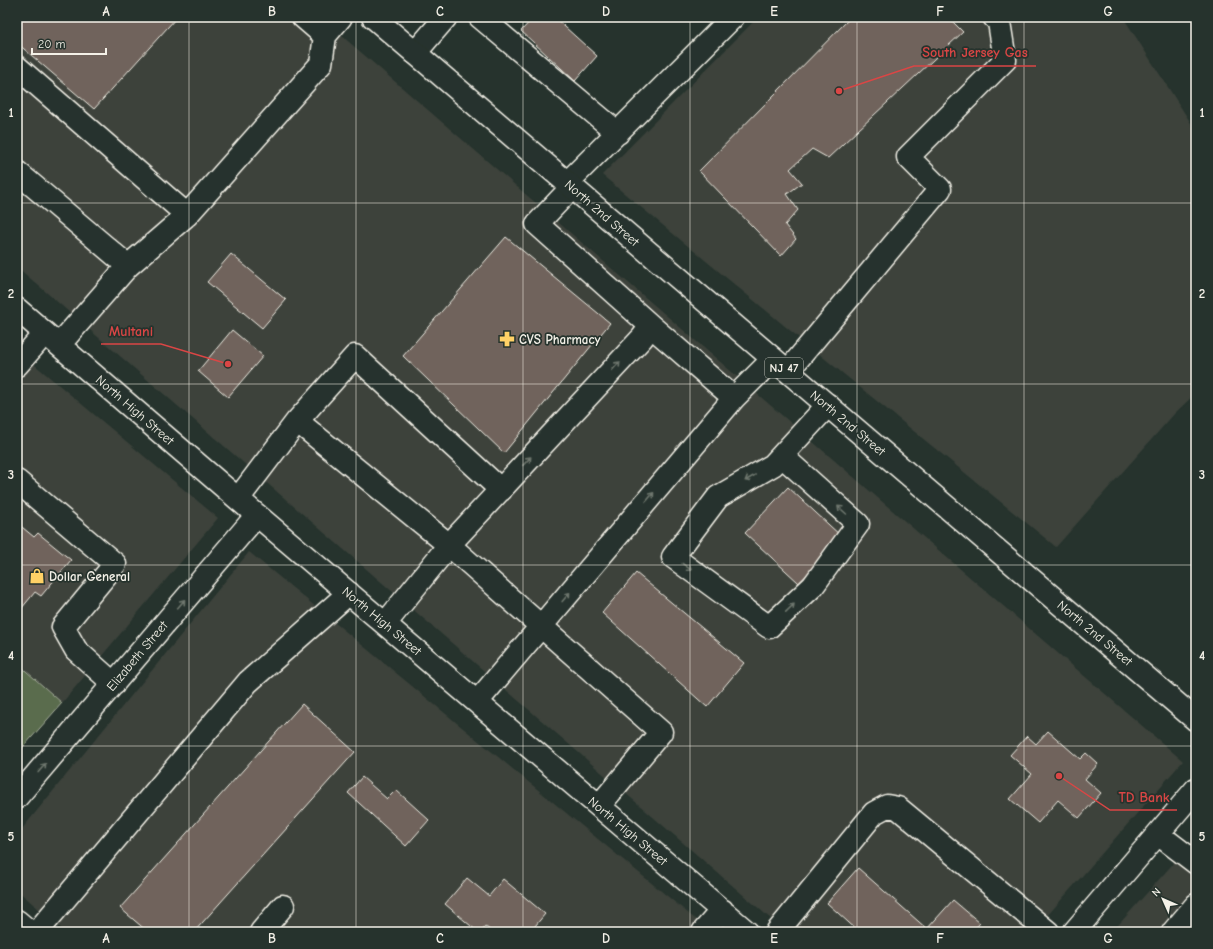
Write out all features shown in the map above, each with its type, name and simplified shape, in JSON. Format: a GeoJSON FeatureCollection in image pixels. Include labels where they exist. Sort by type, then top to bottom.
{"type":"FeatureCollection","features":[{"type":"Feature","properties":{"kind":"street"},"geometry":{"type":"LineString","coordinates":[[303,17],[325,36]]}},
{"type":"Feature","properties":{"kind":"street"},"geometry":{"type":"LineString","coordinates":[[17,365],[52,339],[128,266],[187,216],[321,64],[325,36],[341,17]]}},
{"type":"Feature","properties":{"kind":"street","name":"North 2nd Street"},"geometry":{"type":"LineString","coordinates":[[373,17],[1196,720]]}},
{"type":"Feature","properties":{"kind":"street"},"geometry":{"type":"LineString","coordinates":[[415,53],[446,17]]}},
{"type":"Feature","properties":{"kind":"street"},"geometry":{"type":"LineString","coordinates":[[480,17],[618,133]]}},
{"type":"Feature","properties":{"kind":"street"},"geometry":{"type":"LineString","coordinates":[[733,17],[618,133],[570,185],[537,224],[734,398]]}},
{"type":"Feature","properties":{"kind":"street"},"geometry":{"type":"LineString","coordinates":[[477,702],[734,398],[780,365],[940,189],[908,157],[1005,60],[999,22],[994,17]]}},
{"type":"Feature","properties":{"kind":"street"},"geometry":{"type":"LineString","coordinates":[[17,67],[187,216]]}},
{"type":"Feature","properties":{"kind":"street"},"geometry":{"type":"LineString","coordinates":[[17,172],[128,266]]}},
{"type":"Feature","properties":{"kind":"street","name":"North High Street"},"geometry":{"type":"LineString","coordinates":[[17,309],[747,932]]}},
{"type":"Feature","properties":{"kind":"street"},"geometry":{"type":"LineString","coordinates":[[385,624],[449,545],[637,344],[651,326]]}},
{"type":"Feature","properties":{"kind":"street"},"geometry":{"type":"LineString","coordinates":[[238,499],[298,421],[355,356],[501,490]]}},
{"type":"Feature","properties":{"kind":"street"},"geometry":{"type":"LineString","coordinates":[[782,456],[858,524],[813,586],[770,627],[673,557],[718,497],[773,465],[828,405]]}},
{"type":"Feature","properties":{"kind":"street"},"geometry":{"type":"LineString","coordinates":[[298,421],[449,545],[661,732],[599,806]]}},
{"type":"Feature","properties":{"kind":"street"},"geometry":{"type":"LineString","coordinates":[[17,481],[115,564],[63,627],[76,650],[114,684]]}},
{"type":"Feature","properties":{"kind":"street","name":"Elizabeth Street"},"geometry":{"type":"LineString","coordinates":[[17,797],[257,514]]}},
{"type":"Feature","properties":{"kind":"street"},"geometry":{"type":"LineString","coordinates":[[37,932],[248,682],[349,593]]}},
{"type":"Feature","properties":{"kind":"street"},"geometry":{"type":"LineString","coordinates":[[1074,932],[1196,789]]}},
{"type":"Feature","properties":{"kind":"street"},"geometry":{"type":"LineString","coordinates":[[777,932],[874,813],[887,806],[898,808],[1048,932]]}},
{"type":"Feature","properties":{"kind":"street"},"geometry":{"type":"LineString","coordinates":[[1158,834],[1196,863]]}},
{"type":"Feature","properties":{"kind":"street"},"geometry":{"type":"LineString","coordinates":[[1173,932],[1196,905]]}},
{"type":"Feature","properties":{"kind":"street"},"geometry":{"type":"LineString","coordinates":[[261,932],[283,906]]}},
{"type":"Feature","properties":{"kind":"street"},"geometry":{"type":"LineString","coordinates":[[703,932],[722,910]]}},
{"type":"Feature","properties":{"kind":"street"},"geometry":{"type":"LineString","coordinates":[[17,921],[30,932]]}},
{"type":"Feature","properties":{"kind":"shaded area"},"geometry":{"type":"Polygon","coordinates":[[[17,17],[320,17],[1183,761],[1033,932],[786,932],[17,267],[17,17]]]}},
{"type":"Feature","properties":{"kind":"shaded area"},"geometry":{"type":"Polygon","coordinates":[[[753,17],[1123,17],[1196,131],[1196,393],[1175,413],[1056,547],[602,175],[755,20],[753,17]]]}},
{"type":"Feature","properties":{"kind":"shaded area"},"geometry":{"type":"Polygon","coordinates":[[[17,350],[218,518],[62,703],[17,663],[17,350]]]}},
{"type":"Feature","properties":{"kind":"shaded area"},"geometry":{"type":"Polygon","coordinates":[[[249,552],[711,932],[65,932],[17,890],[17,835],[249,552]]]}},
{"type":"Feature","properties":{"kind":"shaded area"},"geometry":{"type":"Polygon","coordinates":[[[1196,838],[1196,932],[1112,932],[1196,838]]]}},
{"type":"Feature","properties":{"kind":"green space"},"geometry":{"type":"Polygon","coordinates":[[[17,663],[62,703],[17,754],[17,663]]]}},
{"type":"Feature","properties":{"kind":"building"},"geometry":{"type":"Polygon","coordinates":[[[17,17],[177,17],[94,109],[17,43],[17,17]]]}},
{"type":"Feature","properties":{"kind":"building"},"geometry":{"type":"Polygon","coordinates":[[[534,17],[554,17],[597,56],[575,81],[521,31],[534,17]]]}},
{"type":"Feature","properties":{"kind":"building"},"geometry":{"type":"Polygon","coordinates":[[[851,17],[948,17],[963,32],[828,158],[812,149],[790,169],[802,183],[787,194],[798,210],[785,225],[796,239],[781,256],[699,171],[851,17]]]}},
{"type":"Feature","properties":{"kind":"building","name":"CVS Pharmacy"},"geometry":{"type":"Polygon","coordinates":[[[506,237],[610,323],[504,453],[403,356],[506,237]]]}},
{"type":"Feature","properties":{"kind":"building"},"geometry":{"type":"Polygon","coordinates":[[[231,254],[286,300],[262,328],[207,282],[231,254]]]}},
{"type":"Feature","properties":{"kind":"building"},"geometry":{"type":"Polygon","coordinates":[[[232,330],[263,356],[228,397],[198,371],[232,330]]]}},
{"type":"Feature","properties":{"kind":"building"},"geometry":{"type":"Polygon","coordinates":[[[788,487],[842,537],[799,583],[745,533],[788,487]]]}},
{"type":"Feature","properties":{"kind":"building","name":"Dollar General"},"geometry":{"type":"Polygon","coordinates":[[[17,523],[34,537],[38,533],[71,560],[41,596],[35,592],[17,614],[17,523]]]}},
{"type":"Feature","properties":{"kind":"building"},"geometry":{"type":"Polygon","coordinates":[[[636,573],[744,663],[707,707],[602,613],[636,573]]]}},
{"type":"Feature","properties":{"kind":"building"},"geometry":{"type":"Polygon","coordinates":[[[302,704],[355,752],[194,932],[148,932],[120,908],[302,704]]]}},
{"type":"Feature","properties":{"kind":"building"},"geometry":{"type":"Polygon","coordinates":[[[1048,731],[1080,759],[1086,753],[1098,764],[1085,779],[1101,793],[1079,818],[1058,800],[1038,823],[1010,799],[1032,774],[1010,755],[1027,736],[1036,744],[1048,731]]]}},
{"type":"Feature","properties":{"kind":"building"},"geometry":{"type":"Polygon","coordinates":[[[362,777],[387,799],[396,790],[429,820],[406,846],[348,793],[362,777]]]}},
{"type":"Feature","properties":{"kind":"building"},"geometry":{"type":"Polygon","coordinates":[[[858,868],[927,929],[953,900],[980,923],[972,932],[859,932],[827,903],[858,868]]]}},
{"type":"Feature","properties":{"kind":"building"},"geometry":{"type":"Polygon","coordinates":[[[467,878],[489,896],[503,879],[545,914],[530,932],[492,932],[485,926],[480,932],[478,932],[445,904],[467,878]]]}},
{"type":"Feature","properties":{"kind":"place","name":"South Jersey Gas"},"geometry":{"type":"Point","coordinates":[839,91]}},
{"type":"Feature","properties":{"kind":"place","name":"CVS Pharmacy"},"geometry":{"type":"Point","coordinates":[507,339]}},
{"type":"Feature","properties":{"kind":"place","name":"Multani"},"geometry":{"type":"Point","coordinates":[228,364]}},
{"type":"Feature","properties":{"kind":"place","name":"Dollar General"},"geometry":{"type":"Point","coordinates":[37,576]}},
{"type":"Feature","properties":{"kind":"place","name":"TD Bank"},"geometry":{"type":"Point","coordinates":[1059,776]}}]}
